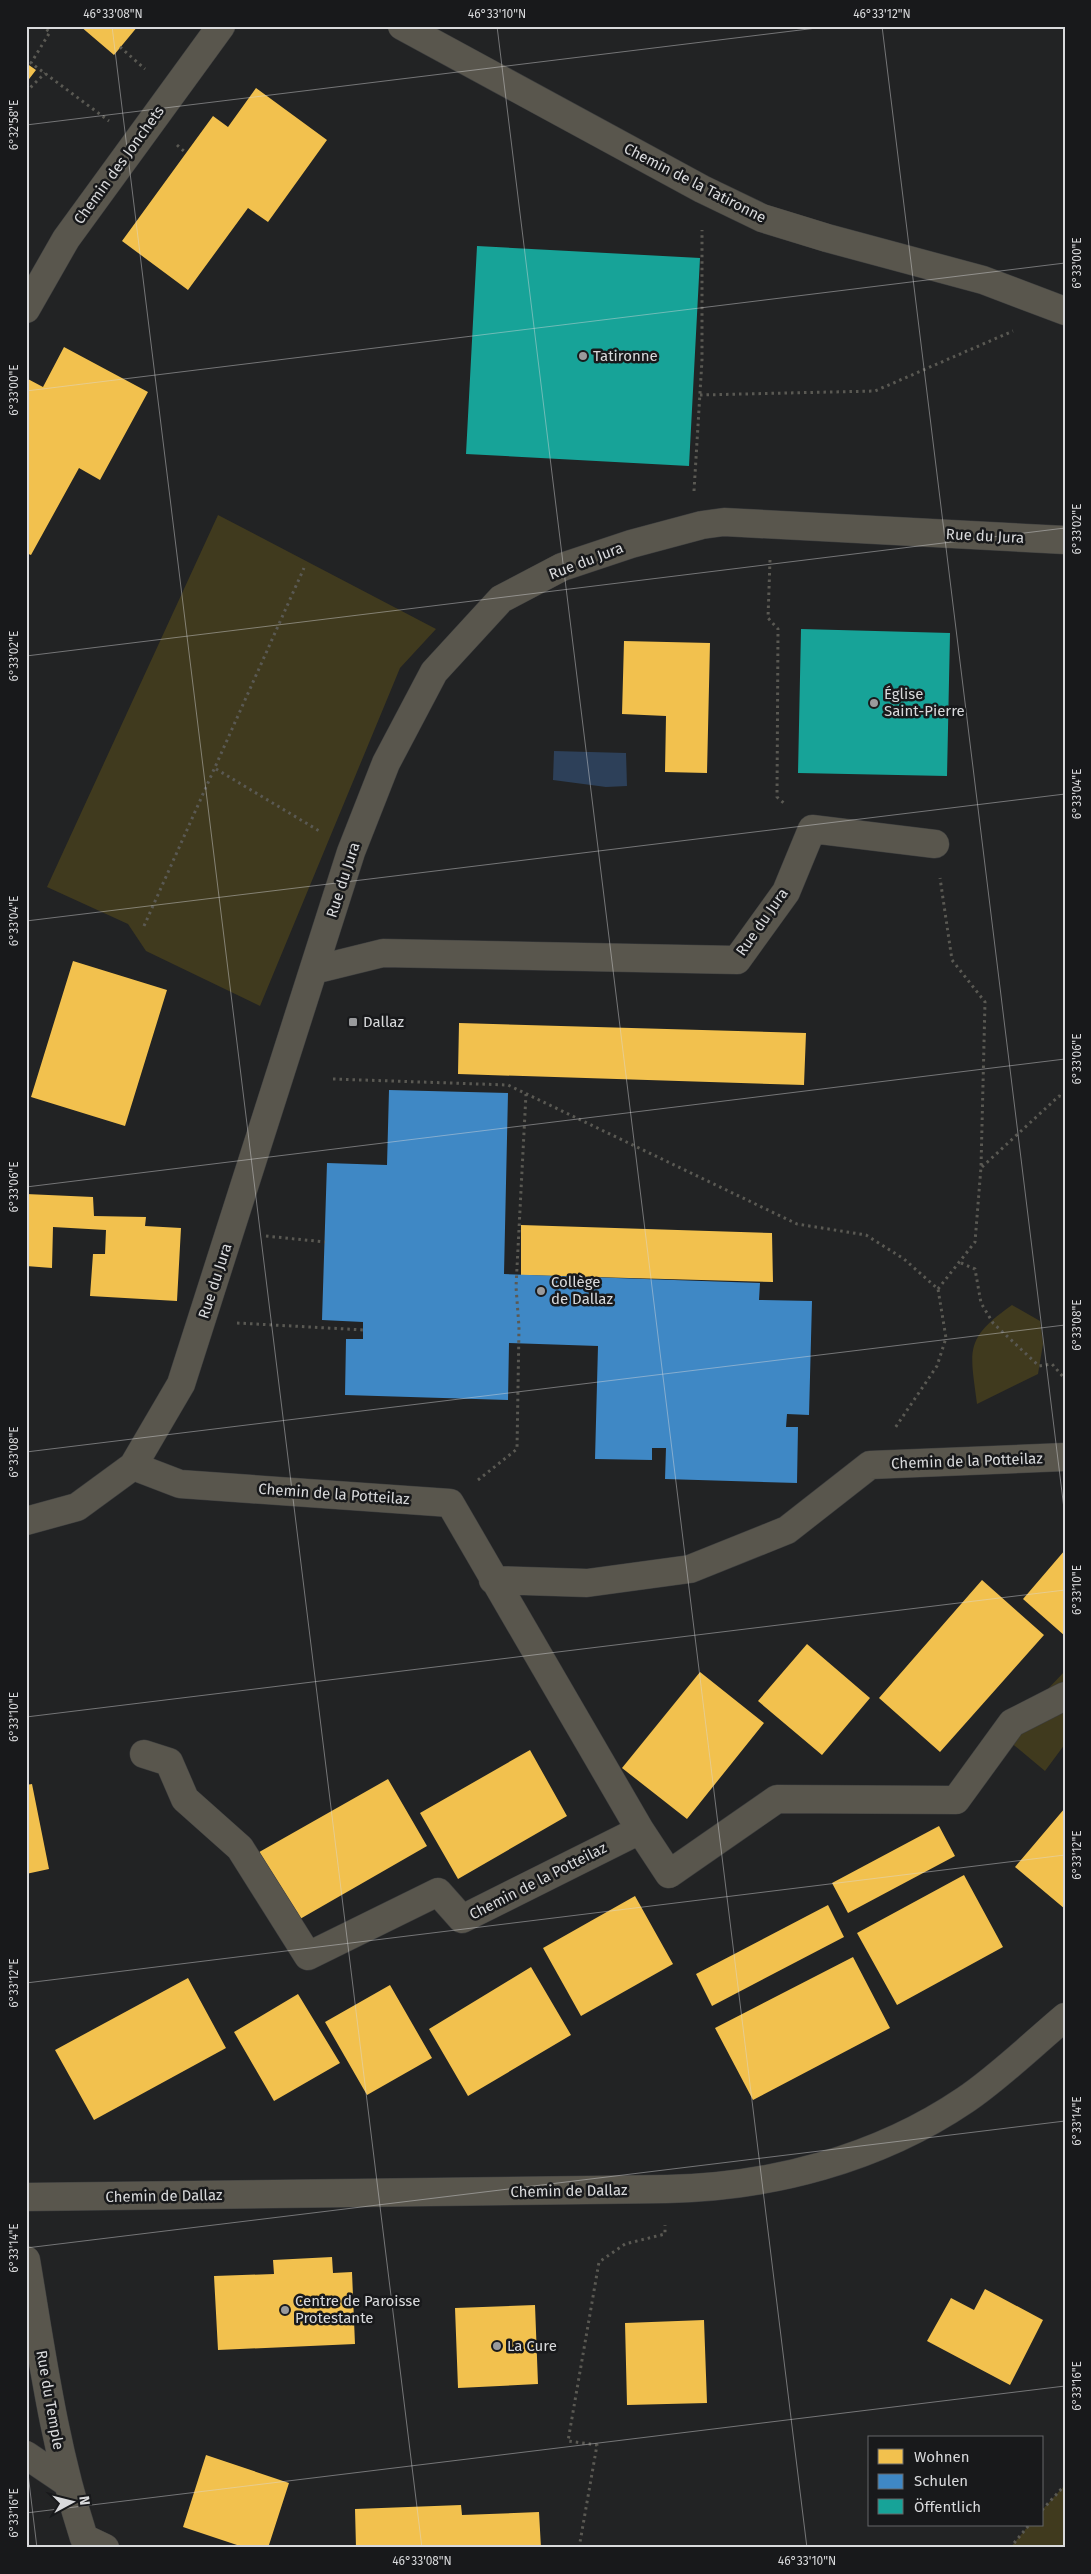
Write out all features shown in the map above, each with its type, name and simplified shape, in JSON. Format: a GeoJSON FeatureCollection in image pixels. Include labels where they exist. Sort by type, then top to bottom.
{"type":"FeatureCollection","features":[{"type":"Feature","properties":{"kind":"street","name":"Chemin des Jonchets"},"geometry":{"type":"LineString","coordinates":[[26,309],[66,239],[221,26]]}},
{"type":"Feature","properties":{"kind":"street","name":"Chemin de la Tatironne"},"geometry":{"type":"LineString","coordinates":[[402,26],[702,189],[762,218],[827,238],[983,280],[1063,311]]}},
{"type":"Feature","properties":{"kind":"street","name":"Rue du Jura"},"geometry":{"type":"LineString","coordinates":[[26,1521],[77,1507],[133,1466],[181,1384],[352,852],[386,763],[434,672],[501,599],[571,564],[632,544],[702,525],[724,522],[1065,540]]}},
{"type":"Feature","properties":{"kind":"street","name":"Rue du Jura"},"geometry":{"type":"LineString","coordinates":[[314,970],[382,952],[736,960],[786,892],[812,829]]}},
{"type":"Feature","properties":{"kind":"street"},"geometry":{"type":"LineString","coordinates":[[812,829],[936,844]]}},
{"type":"Feature","properties":{"kind":"street","name":"Chemin de la Potteilaz"},"geometry":{"type":"LineString","coordinates":[[494,1580],[587,1583],[690,1569],[787,1530],[870,1465],[1065,1457]]}},
{"type":"Feature","properties":{"kind":"street","name":"Chemin de la Potteilaz"},"geometry":{"type":"LineString","coordinates":[[133,1466],[180,1484],[450,1503]]}},
{"type":"Feature","properties":{"kind":"street"},"geometry":{"type":"LineString","coordinates":[[450,1503],[640,1830],[669,1874],[777,1799],[956,1800],[1012,1722],[1065,1696]]}},
{"type":"Feature","properties":{"kind":"street","name":"Chemin de la Potteilaz"},"geometry":{"type":"LineString","coordinates":[[144,1754],[169,1762],[185,1799],[240,1848],[308,1956],[438,1892],[462,1919],[640,1830]]}},
{"type":"Feature","properties":{"kind":"street","name":"Chemin de Dallaz"},"geometry":{"type":"LineString","coordinates":[[26,2197],[667,2189],[700,2188],[757,2181],[836,2163],[908,2132],[966,2100],[1065,2017]]}},
{"type":"Feature","properties":{"kind":"street","name":"Rue du Temple"},"geometry":{"type":"LineString","coordinates":[[26,2260],[48,2394],[66,2482],[94,2543]]}},
{"type":"Feature","properties":{"kind":"street"},"geometry":{"type":"LineString","coordinates":[[26,2455],[66,2482]]}},
{"type":"Feature","properties":{"kind":"path"},"geometry":{"type":"LineString","coordinates":[[41,26],[50,32],[31,63],[136,141]]}},
{"type":"Feature","properties":{"kind":"path"},"geometry":{"type":"LineString","coordinates":[[26,92],[45,73]]}},
{"type":"Feature","properties":{"kind":"path"},"geometry":{"type":"LineString","coordinates":[[694,492],[700,395],[702,189]]}},
{"type":"Feature","properties":{"kind":"path"},"geometry":{"type":"LineString","coordinates":[[700,395],[875,391],[1063,311]]}},
{"type":"Feature","properties":{"kind":"path"},"geometry":{"type":"LineString","coordinates":[[770,556],[768,618],[778,629],[777,797],[812,829]]}},
{"type":"Feature","properties":{"kind":"path"},"geometry":{"type":"LineString","coordinates":[[144,926],[216,769],[304,568]]}},
{"type":"Feature","properties":{"kind":"path"},"geometry":{"type":"LineString","coordinates":[[216,769],[326,834]]}},
{"type":"Feature","properties":{"kind":"path"},"geometry":{"type":"LineString","coordinates":[[333,1079],[508,1085],[797,1224],[866,1235],[904,1259],[938,1289],[961,1263],[975,1242],[981,1167],[985,1002],[952,960],[936,844]]}},
{"type":"Feature","properties":{"kind":"path"},"geometry":{"type":"LineString","coordinates":[[450,1503],[517,1450],[518,1328],[516,1287],[526,1094]]}},
{"type":"Feature","properties":{"kind":"path"},"geometry":{"type":"LineString","coordinates":[[981,1167],[1059,1096],[1065,1098]]}},
{"type":"Feature","properties":{"kind":"path"},"geometry":{"type":"LineString","coordinates":[[263,1235],[325,1242]]}},
{"type":"Feature","properties":{"kind":"path"},"geometry":{"type":"LineString","coordinates":[[961,1263],[975,1268],[981,1303],[993,1323],[1039,1366],[1052,1364],[1065,1379]]}},
{"type":"Feature","properties":{"kind":"path","name":"Chemin de la Potteilaz"},"geometry":{"type":"LineString","coordinates":[[870,1465],[937,1366],[946,1338],[938,1289]]}},
{"type":"Feature","properties":{"kind":"path"},"geometry":{"type":"LineString","coordinates":[[234,1322],[364,1330]]}},
{"type":"Feature","properties":{"kind":"path"},"geometry":{"type":"LineString","coordinates":[[579,2548],[597,2445],[568,2441],[599,2262],[625,2244],[665,2234],[667,2189]]}},
{"type":"Feature","properties":{"kind":"path"},"geometry":{"type":"LineString","coordinates":[[1044,2508],[1065,2485]]}},
{"type":"Feature","properties":{"kind":"path"},"geometry":{"type":"LineString","coordinates":[[1010,2548],[1028,2526]]}},
{"type":"Feature","properties":{"kind":"shaded area"},"geometry":{"type":"Polygon","coordinates":[[[218,515],[436,629],[400,668],[260,1006],[146,951],[128,924],[47,887],[218,515]]]}},
{"type":"Feature","properties":{"kind":"shaded area"},"geometry":{"type":"Polygon","coordinates":[[[1012,1305],[1040,1321],[1043,1344],[1038,1374],[977,1404],[972,1357],[974,1347],[985,1327],[1012,1305]]]}},
{"type":"Feature","properties":{"kind":"shaded area"},"geometry":{"type":"Polygon","coordinates":[[[1065,1671],[1065,1744],[1045,1771],[1003,1736],[1065,1671]]]}},
{"type":"Feature","properties":{"kind":"shaded area"},"geometry":{"type":"Polygon","coordinates":[[[1065,2485],[1065,2548],[1010,2548],[1028,2526],[1044,2526],[1044,2508],[1065,2485]]]}},
{"type":"Feature","properties":{"kind":"water"},"geometry":{"type":"Polygon","coordinates":[[[554,751],[626,753],[627,786],[606,787],[553,780],[554,751]]]}},
{"type":"Feature","properties":{"kind":"building: Wohnen"},"geometry":{"type":"Polygon","coordinates":[[[80,26],[138,26],[114,55],[80,26]]]}},
{"type":"Feature","properties":{"kind":"building: Wohnen"},"geometry":{"type":"Polygon","coordinates":[[[26,63],[36,70],[26,83],[26,63]]]}},
{"type":"Feature","properties":{"kind":"building: Wohnen"},"geometry":{"type":"Polygon","coordinates":[[[256,88],[327,140],[268,222],[248,208],[188,290],[122,241],[213,116],[228,127],[256,88]]]}},
{"type":"Feature","properties":{"kind":"building: Wohnen"},"geometry":{"type":"Polygon","coordinates":[[[64,347],[148,392],[100,480],[79,468],[31,555],[26,553],[26,378],[43,387],[64,347]]]}},
{"type":"Feature","properties":{"kind":"building: Wohnen"},"geometry":{"type":"Polygon","coordinates":[[[624,641],[710,643],[707,773],[665,772],[666,716],[622,714],[624,641]]]}},
{"type":"Feature","properties":{"kind":"building: Wohnen"},"geometry":{"type":"Polygon","coordinates":[[[73,961],[167,990],[125,1126],[31,1097],[73,961]]]}},
{"type":"Feature","properties":{"kind":"building: Wohnen"},"geometry":{"type":"Polygon","coordinates":[[[459,1023],[806,1033],[804,1085],[458,1074],[459,1023]]]}},
{"type":"Feature","properties":{"kind":"building: Wohnen"},"geometry":{"type":"Polygon","coordinates":[[[26,1194],[93,1197],[94,1216],[146,1217],[145,1226],[181,1228],[177,1301],[90,1296],[93,1254],[105,1254],[106,1230],[53,1227],[52,1268],[26,1266],[26,1194]]]}},
{"type":"Feature","properties":{"kind":"building: Wohnen"},"geometry":{"type":"Polygon","coordinates":[[[521,1225],[772,1233],[773,1282],[521,1275],[521,1225]]]}},
{"type":"Feature","properties":{"kind":"building: Wohnen"},"geometry":{"type":"Polygon","coordinates":[[[1065,1550],[1065,1636],[1023,1599],[1065,1550]]]}},
{"type":"Feature","properties":{"kind":"building: Wohnen"},"geometry":{"type":"Polygon","coordinates":[[[982,1580],[1044,1635],[940,1752],[879,1698],[982,1580]]]}},
{"type":"Feature","properties":{"kind":"building: Wohnen"},"geometry":{"type":"Polygon","coordinates":[[[807,1644],[870,1698],[822,1755],[758,1701],[807,1644]]]}},
{"type":"Feature","properties":{"kind":"building: Wohnen"},"geometry":{"type":"Polygon","coordinates":[[[700,1672],[764,1723],[687,1819],[622,1768],[700,1672]]]}},
{"type":"Feature","properties":{"kind":"building: Wohnen"},"geometry":{"type":"Polygon","coordinates":[[[530,1750],[567,1816],[458,1879],[420,1813],[530,1750]]]}},
{"type":"Feature","properties":{"kind":"building: Wohnen"},"geometry":{"type":"Polygon","coordinates":[[[388,1779],[427,1846],[293,1923],[254,1855],[388,1779]]]}},
{"type":"Feature","properties":{"kind":"building: Wohnen"},"geometry":{"type":"Polygon","coordinates":[[[32,1784],[49,1869],[26,1874],[26,1785],[32,1784]]]}},
{"type":"Feature","properties":{"kind":"building: Wohnen"},"geometry":{"type":"Polygon","coordinates":[[[1065,1808],[1065,1909],[1015,1867],[1065,1808]]]}},
{"type":"Feature","properties":{"kind":"building: Wohnen"},"geometry":{"type":"Polygon","coordinates":[[[939,1826],[955,1856],[848,1913],[832,1883],[939,1826]]]}},
{"type":"Feature","properties":{"kind":"building: Wohnen"},"geometry":{"type":"Polygon","coordinates":[[[964,1875],[1003,1947],[897,2005],[857,1933],[964,1875]]]}},
{"type":"Feature","properties":{"kind":"building: Wohnen"},"geometry":{"type":"Polygon","coordinates":[[[635,1896],[673,1964],[581,2016],[543,1948],[635,1896]]]}},
{"type":"Feature","properties":{"kind":"building: Wohnen"},"geometry":{"type":"Polygon","coordinates":[[[828,1905],[844,1937],[712,2006],[696,1974],[828,1905]]]}},
{"type":"Feature","properties":{"kind":"building: Wohnen"},"geometry":{"type":"Polygon","coordinates":[[[853,1957],[890,2028],[753,2100],[715,2028],[853,1957]]]}},
{"type":"Feature","properties":{"kind":"building: Wohnen"},"geometry":{"type":"Polygon","coordinates":[[[531,1967],[571,2035],[468,2096],[429,2029],[531,1967]]]}},
{"type":"Feature","properties":{"kind":"building: Wohnen"},"geometry":{"type":"Polygon","coordinates":[[[188,1978],[226,2048],[94,2120],[55,2050],[188,1978]]]}},
{"type":"Feature","properties":{"kind":"building: Wohnen"},"geometry":{"type":"Polygon","coordinates":[[[390,1985],[432,2058],[367,2095],[325,2022],[390,1985]]]}},
{"type":"Feature","properties":{"kind":"building: Wohnen"},"geometry":{"type":"Polygon","coordinates":[[[298,1994],[340,2063],[274,2101],[234,2032],[298,1994]]]}},
{"type":"Feature","properties":{"kind":"building: Wohnen","name":"Centre de Paroisse Protestante"},"geometry":{"type":"Polygon","coordinates":[[[332,2257],[333,2273],[352,2272],[355,2344],[218,2350],[214,2276],[274,2274],[273,2260],[332,2257]]]}},
{"type":"Feature","properties":{"kind":"building: Wohnen"},"geometry":{"type":"Polygon","coordinates":[[[985,2289],[1043,2320],[1010,2385],[927,2341],[951,2298],[974,2310],[985,2289]]]}},
{"type":"Feature","properties":{"kind":"building: Wohnen","name":"La Cure"},"geometry":{"type":"Polygon","coordinates":[[[535,2305],[538,2384],[458,2388],[455,2308],[535,2305]]]}},
{"type":"Feature","properties":{"kind":"building: Wohnen"},"geometry":{"type":"Polygon","coordinates":[[[704,2320],[707,2403],[627,2405],[625,2323],[704,2320]]]}},
{"type":"Feature","properties":{"kind":"building: Wohnen"},"geometry":{"type":"Polygon","coordinates":[[[206,2455],[289,2483],[268,2548],[246,2548],[183,2527],[206,2455]]]}},
{"type":"Feature","properties":{"kind":"building: Wohnen"},"geometry":{"type":"Polygon","coordinates":[[[461,2505],[462,2515],[539,2512],[541,2548],[356,2548],[355,2509],[461,2505]]]}},
{"type":"Feature","properties":{"kind":"building: Schulen","name":"Collège de Dallaz"},"geometry":{"type":"Polygon","coordinates":[[[389,1090],[508,1093],[504,1274],[760,1283],[759,1300],[812,1301],[809,1415],[787,1414],[786,1427],[798,1427],[797,1483],[665,1479],[666,1448],[652,1448],[652,1460],[595,1459],[598,1346],[509,1343],[508,1400],[345,1395],[346,1339],[363,1339],[363,1322],[322,1320],[327,1163],[387,1165],[389,1090]]]}},
{"type":"Feature","properties":{"kind":"building: Öffentlich","name":"Tatironne"},"geometry":{"type":"Polygon","coordinates":[[[477,246],[700,258],[689,466],[466,454],[477,246]]]}},
{"type":"Feature","properties":{"kind":"building: Öffentlich","name":"Église Saint-Pierre"},"geometry":{"type":"Polygon","coordinates":[[[801,629],[950,633],[947,776],[798,773],[801,629]]]}},
{"type":"Feature","properties":{"kind":"place","name":"Tatironne"},"geometry":{"type":"Point","coordinates":[583,356]}},
{"type":"Feature","properties":{"kind":"place","name":"Église Saint-Pierre"},"geometry":{"type":"Point","coordinates":[874,703]}},
{"type":"Feature","properties":{"kind":"place","name":"Dallaz"},"geometry":{"type":"Point","coordinates":[353,1022]}},
{"type":"Feature","properties":{"kind":"place","name":"Collège de Dallaz"},"geometry":{"type":"Point","coordinates":[541,1291]}},
{"type":"Feature","properties":{"kind":"place","name":"Centre de Paroisse Protestante"},"geometry":{"type":"Point","coordinates":[285,2310]}},
{"type":"Feature","properties":{"kind":"place","name":"La Cure"},"geometry":{"type":"Point","coordinates":[497,2346]}}]}
